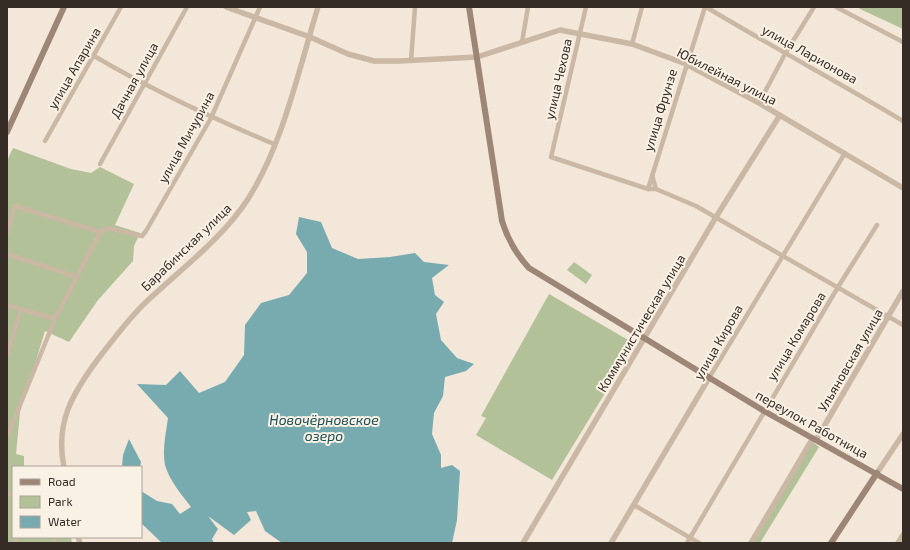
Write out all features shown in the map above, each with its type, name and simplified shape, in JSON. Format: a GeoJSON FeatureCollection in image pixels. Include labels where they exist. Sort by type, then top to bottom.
{"type":"FeatureCollection","features":[{"type":"Feature","properties":{"kind":"main road"},"geometry":{"type":"LineString","coordinates":[[7,132],[64,7]]}},
{"type":"Feature","properties":{"kind":"main road","name":"переулок Работница"},"geometry":{"type":"LineString","coordinates":[[469,7],[502,221],[508,239],[518,256],[529,268],[644,339],[764,411],[877,473],[903,489]]}},
{"type":"Feature","properties":{"kind":"main road"},"geometry":{"type":"LineString","coordinates":[[832,543],[877,473]]}},
{"type":"Feature","properties":{"kind":"street","name":"улица Апарина"},"geometry":{"type":"LineString","coordinates":[[46,141],[121,7]]}},
{"type":"Feature","properties":{"kind":"street","name":"Дачная улица"},"geometry":{"type":"LineString","coordinates":[[100,164],[187,7]]}},
{"type":"Feature","properties":{"kind":"street","name":"Юбилейная улица"},"geometry":{"type":"LineString","coordinates":[[226,7],[310,37],[354,56],[374,61],[411,61],[477,57],[560,30],[632,44],[686,64],[759,103],[903,188]]}},
{"type":"Feature","properties":{"kind":"street","name":"улица Мичурина"},"geometry":{"type":"LineString","coordinates":[[100,232],[108,228],[142,236],[146,231],[211,118],[260,7]]}},
{"type":"Feature","properties":{"kind":"street","name":"Барабинская улица"},"geometry":{"type":"LineString","coordinates":[[64,466],[61,451],[63,427],[70,401],[82,379],[145,303],[183,269],[238,212],[256,186],[267,165],[285,118],[318,7]]}},
{"type":"Feature","properties":{"kind":"street"},"geometry":{"type":"LineString","coordinates":[[411,61],[415,7]]}},
{"type":"Feature","properties":{"kind":"street"},"geometry":{"type":"LineString","coordinates":[[522,42],[528,7]]}},
{"type":"Feature","properties":{"kind":"street","name":"улица Чехова"},"geometry":{"type":"LineString","coordinates":[[586,7],[551,157],[648,189]]}},
{"type":"Feature","properties":{"kind":"street"},"geometry":{"type":"LineString","coordinates":[[632,44],[642,7]]}},
{"type":"Feature","properties":{"kind":"street","name":"улица Ларионова"},"geometry":{"type":"LineString","coordinates":[[705,7],[785,54],[836,81],[903,121]]}},
{"type":"Feature","properties":{"kind":"street","name":"улица Фрунзе"},"geometry":{"type":"LineString","coordinates":[[648,189],[705,7]]}},
{"type":"Feature","properties":{"kind":"street"},"geometry":{"type":"LineString","coordinates":[[759,103],[785,54],[814,7]]}},
{"type":"Feature","properties":{"kind":"street"},"geometry":{"type":"LineString","coordinates":[[836,7],[903,42]]}},
{"type":"Feature","properties":{"kind":"street"},"geometry":{"type":"LineString","coordinates":[[94,56],[144,85],[211,118],[274,144]]}},
{"type":"Feature","properties":{"kind":"street","name":"Коммунистическая улица"},"geometry":{"type":"LineString","coordinates":[[522,543],[716,217],[780,115]]}},
{"type":"Feature","properties":{"kind":"street","name":"улица Кирова"},"geometry":{"type":"LineString","coordinates":[[612,543],[782,255],[845,153]]}},
{"type":"Feature","properties":{"kind":"street"},"geometry":{"type":"LineString","coordinates":[[652,174],[656,190]]}},
{"type":"Feature","properties":{"kind":"street"},"geometry":{"type":"LineString","coordinates":[[648,189],[656,190],[696,206],[903,325]]}},
{"type":"Feature","properties":{"kind":"street"},"geometry":{"type":"LineString","coordinates":[[7,233],[15,206],[100,232],[55,319],[7,437]]}},
{"type":"Feature","properties":{"kind":"street","name":"улица Комарова"},"geometry":{"type":"LineString","coordinates":[[687,543],[838,287],[877,225]]}},
{"type":"Feature","properties":{"kind":"street"},"geometry":{"type":"LineString","coordinates":[[7,254],[77,277]]}},
{"type":"Feature","properties":{"kind":"street","name":"Ульяновская улица"},"geometry":{"type":"LineString","coordinates":[[751,543],[903,291]]}},
{"type":"Feature","properties":{"kind":"street"},"geometry":{"type":"LineString","coordinates":[[7,305],[55,319]]}},
{"type":"Feature","properties":{"kind":"street"},"geometry":{"type":"LineString","coordinates":[[7,356],[21,309]]}},
{"type":"Feature","properties":{"kind":"street"},"geometry":{"type":"LineString","coordinates":[[877,473],[903,434]]}},
{"type":"Feature","properties":{"kind":"street"},"geometry":{"type":"LineString","coordinates":[[634,505],[699,543]]}},
{"type":"Feature","properties":{"kind":"street"},"geometry":{"type":"LineString","coordinates":[[898,543],[903,535]]}},
{"type":"Feature","properties":{"kind":"green space"},"geometry":{"type":"Polygon","coordinates":[[[858,7],[903,7],[903,29],[860,9],[858,7]]]}},
{"type":"Feature","properties":{"kind":"green space"},"geometry":{"type":"Polygon","coordinates":[[[13,148],[71,169],[91,173],[100,167],[134,184],[115,225],[140,233],[134,246],[133,261],[98,300],[69,342],[45,331],[20,412],[16,454],[24,456],[24,466],[12,466],[12,538],[71,538],[72,543],[7,543],[7,161],[13,148]]]}},
{"type":"Feature","properties":{"kind":"green space"},"geometry":{"type":"Polygon","coordinates":[[[574,262],[592,275],[586,284],[567,270],[574,262]]]}},
{"type":"Feature","properties":{"kind":"green space"},"geometry":{"type":"Polygon","coordinates":[[[549,294],[635,344],[552,480],[476,435],[486,418],[481,416],[549,294]]]}},
{"type":"Feature","properties":{"kind":"green space"},"geometry":{"type":"Polygon","coordinates":[[[813,442],[819,447],[760,543],[753,543],[813,442]]]}},
{"type":"Feature","properties":{"kind":"water","name":"Новочёрновское озеро"},"geometry":{"type":"Polygon","coordinates":[[[299,217],[321,222],[332,248],[358,259],[390,257],[415,253],[424,262],[449,265],[432,278],[435,295],[444,302],[436,314],[441,340],[457,358],[474,364],[466,371],[445,377],[443,396],[434,413],[432,434],[441,455],[441,468],[452,465],[460,471],[457,520],[452,543],[282,543],[265,531],[256,511],[247,512],[251,520],[234,535],[208,516],[218,529],[212,539],[214,543],[162,543],[142,524],[142,492],[157,501],[172,504],[180,514],[191,507],[173,482],[165,465],[164,447],[168,418],[137,384],[166,385],[180,371],[199,393],[225,382],[244,355],[245,325],[261,303],[289,295],[307,273],[307,252],[296,234],[299,217]]]}},
{"type":"Feature","properties":{"kind":"water"},"geometry":{"type":"Polygon","coordinates":[[[129,439],[141,462],[140,466],[122,466],[123,455],[129,439]]]}}]}
